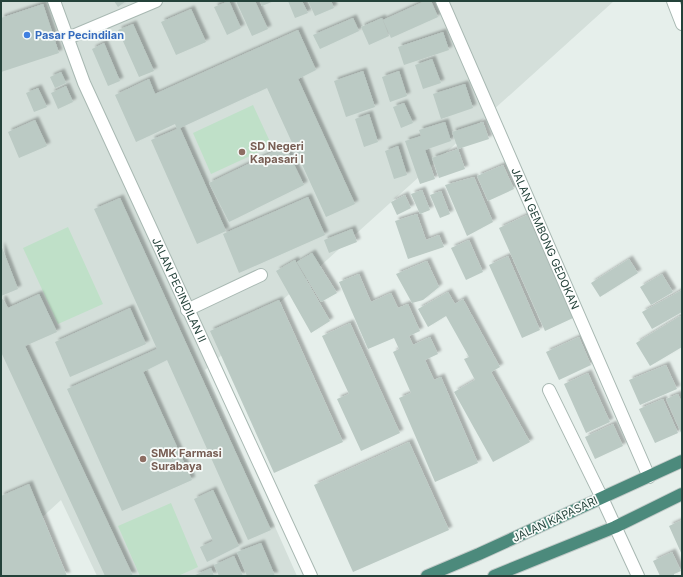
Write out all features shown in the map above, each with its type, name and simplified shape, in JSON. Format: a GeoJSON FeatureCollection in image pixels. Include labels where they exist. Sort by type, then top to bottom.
{"type":"FeatureCollection","features":[{"type":"Feature","properties":{"kind":"highway","name":"JALAN KAPASARI"},"geometry":{"type":"LineString","coordinates":[[427,576],[479,554],[682,461]]}},
{"type":"Feature","properties":{"kind":"highway"},"geometry":{"type":"LineString","coordinates":[[494,576],[615,527],[682,494]]}},
{"type":"Feature","properties":{"kind":"street","name":"JALAN PECINDILAN II"},"geometry":{"type":"LineString","coordinates":[[54,1],[84,83],[187,310],[311,576]]}},
{"type":"Feature","properties":{"kind":"street"},"geometry":{"type":"LineString","coordinates":[[68,38],[156,1]]}},
{"type":"Feature","properties":{"kind":"street","name":"JALAN GEMBONG GEDOKAN"},"geometry":{"type":"LineString","coordinates":[[442,1],[649,477]]}},
{"type":"Feature","properties":{"kind":"street"},"geometry":{"type":"LineString","coordinates":[[673,1],[682,24]]}},
{"type":"Feature","properties":{"kind":"street"},"geometry":{"type":"LineString","coordinates":[[187,310],[261,275]]}},
{"type":"Feature","properties":{"kind":"street"},"geometry":{"type":"LineString","coordinates":[[549,390],[638,576]]}},
{"type":"Feature","properties":{"kind":"shaded area"},"geometry":{"type":"Polygon","coordinates":[[[1,1],[614,1],[205,370],[297,576],[97,576],[61,500],[1,555],[1,1]]]}},
{"type":"Feature","properties":{"kind":"green space"},"geometry":{"type":"Polygon","coordinates":[[[253,105],[272,146],[211,174],[193,133],[253,105]]]}},
{"type":"Feature","properties":{"kind":"green space"},"geometry":{"type":"Polygon","coordinates":[[[68,227],[103,304],[58,324],[23,248],[68,227]]]}},
{"type":"Feature","properties":{"kind":"green space"},"geometry":{"type":"Polygon","coordinates":[[[171,503],[198,567],[178,576],[140,576],[118,526],[171,503]]]}},
{"type":"Feature","properties":{"kind":"building"},"geometry":{"type":"Polygon","coordinates":[[[114,1],[126,1],[118,7],[114,1]]]}},
{"type":"Feature","properties":{"kind":"building"},"geometry":{"type":"Polygon","coordinates":[[[229,1],[241,28],[227,35],[214,7],[229,1]]]}},
{"type":"Feature","properties":{"kind":"building"},"geometry":{"type":"Polygon","coordinates":[[[236,1],[255,1],[268,29],[252,36],[236,1]]]}},
{"type":"Feature","properties":{"kind":"building"},"geometry":{"type":"Polygon","coordinates":[[[260,1],[274,1],[262,6],[260,1]]]}},
{"type":"Feature","properties":{"kind":"building"},"geometry":{"type":"Polygon","coordinates":[[[288,1],[302,1],[308,13],[295,18],[288,1]]]}},
{"type":"Feature","properties":{"kind":"building"},"geometry":{"type":"Polygon","coordinates":[[[308,1],[331,1],[334,8],[315,16],[308,1]]]}},
{"type":"Feature","properties":{"kind":"building"},"geometry":{"type":"Polygon","coordinates":[[[425,1],[431,1],[438,17],[391,38],[383,20],[425,1]]]}},
{"type":"Feature","properties":{"kind":"building","name":"Pasar Pecindilan"},"geometry":{"type":"Polygon","coordinates":[[[43,4],[59,53],[1,72],[1,18],[43,4]]]}},
{"type":"Feature","properties":{"kind":"building"},"geometry":{"type":"Polygon","coordinates":[[[191,9],[206,42],[176,55],[161,22],[191,9]]]}},
{"type":"Feature","properties":{"kind":"building"},"geometry":{"type":"Polygon","coordinates":[[[353,18],[359,31],[320,49],[313,35],[353,18]]]}},
{"type":"Feature","properties":{"kind":"building"},"geometry":{"type":"Polygon","coordinates":[[[382,18],[389,36],[369,45],[361,27],[382,18]]]}},
{"type":"Feature","properties":{"kind":"building"},"geometry":{"type":"Polygon","coordinates":[[[133,24],[154,71],[139,77],[118,30],[133,24]]]}},
{"type":"Feature","properties":{"kind":"building"},"geometry":{"type":"Polygon","coordinates":[[[298,30],[316,70],[298,79],[355,204],[326,217],[267,88],[180,128],[226,231],[197,244],[151,140],[177,129],[175,124],[136,142],[115,95],[149,79],[155,94],[298,30]]]}},
{"type":"Feature","properties":{"kind":"building"},"geometry":{"type":"Polygon","coordinates":[[[443,32],[449,50],[404,65],[398,47],[443,32]]]}},
{"type":"Feature","properties":{"kind":"building"},"geometry":{"type":"Polygon","coordinates":[[[104,43],[120,81],[108,86],[92,49],[104,43]]]}},
{"type":"Feature","properties":{"kind":"building"},"geometry":{"type":"Polygon","coordinates":[[[432,59],[441,83],[423,89],[415,65],[432,59]]]}},
{"type":"Feature","properties":{"kind":"building"},"geometry":{"type":"Polygon","coordinates":[[[363,71],[375,107],[346,117],[334,81],[363,71]]]}},
{"type":"Feature","properties":{"kind":"building"},"geometry":{"type":"Polygon","coordinates":[[[399,71],[407,96],[390,102],[382,77],[399,71]]]}},
{"type":"Feature","properties":{"kind":"building"},"geometry":{"type":"Polygon","coordinates":[[[61,72],[66,83],[55,88],[50,77],[61,72]]]}},
{"type":"Feature","properties":{"kind":"building"},"geometry":{"type":"Polygon","coordinates":[[[465,84],[473,108],[441,119],[433,94],[465,84]]]}},
{"type":"Feature","properties":{"kind":"building"},"geometry":{"type":"Polygon","coordinates":[[[66,86],[73,102],[58,109],[51,93],[66,86]]]}},
{"type":"Feature","properties":{"kind":"building"},"geometry":{"type":"Polygon","coordinates":[[[38,88],[47,107],[34,112],[26,93],[38,88]]]}},
{"type":"Feature","properties":{"kind":"building"},"geometry":{"type":"Polygon","coordinates":[[[404,103],[413,123],[401,128],[393,107],[404,103]]]}},
{"type":"Feature","properties":{"kind":"building"},"geometry":{"type":"Polygon","coordinates":[[[369,114],[378,142],[364,147],[355,119],[369,114]]]}},
{"type":"Feature","properties":{"kind":"building"},"geometry":{"type":"Polygon","coordinates":[[[35,120],[47,146],[19,158],[8,132],[35,120]]]}},
{"type":"Feature","properties":{"kind":"building"},"geometry":{"type":"Polygon","coordinates":[[[445,122],[451,141],[425,150],[435,179],[420,184],[405,141],[421,136],[419,130],[445,122]]]}},
{"type":"Feature","properties":{"kind":"building"},"geometry":{"type":"Polygon","coordinates":[[[483,122],[489,139],[458,149],[452,132],[483,122]]]}},
{"type":"Feature","properties":{"kind":"building"},"geometry":{"type":"Polygon","coordinates":[[[285,146],[304,185],[229,222],[209,183],[285,146]]]}},
{"type":"Feature","properties":{"kind":"building"},"geometry":{"type":"Polygon","coordinates":[[[398,146],[407,175],[394,179],[385,151],[398,146]]]}},
{"type":"Feature","properties":{"kind":"building"},"geometry":{"type":"Polygon","coordinates":[[[458,149],[465,169],[439,178],[432,158],[458,149]]]}},
{"type":"Feature","properties":{"kind":"building"},"geometry":{"type":"Polygon","coordinates":[[[503,165],[514,189],[488,201],[477,176],[503,165]]]}},
{"type":"Feature","properties":{"kind":"building"},"geometry":{"type":"Polygon","coordinates":[[[474,177],[493,222],[467,236],[445,185],[474,177]]]}},
{"type":"Feature","properties":{"kind":"building"},"geometry":{"type":"Polygon","coordinates":[[[422,190],[430,210],[420,214],[411,194],[422,190]]]}},
{"type":"Feature","properties":{"kind":"building"},"geometry":{"type":"Polygon","coordinates":[[[441,191],[450,214],[440,218],[430,195],[441,191]]]}},
{"type":"Feature","properties":{"kind":"building"},"geometry":{"type":"Polygon","coordinates":[[[405,195],[411,208],[397,215],[391,202],[405,195]]]}},
{"type":"Feature","properties":{"kind":"building"},"geometry":{"type":"Polygon","coordinates":[[[308,197],[325,235],[239,273],[223,234],[308,197]]]}},
{"type":"Feature","properties":{"kind":"building"},"geometry":{"type":"Polygon","coordinates":[[[120,198],[271,530],[248,540],[167,360],[143,372],[192,480],[122,511],[67,389],[157,349],[94,209],[120,198]]]}},
{"type":"Feature","properties":{"kind":"building"},"geometry":{"type":"Polygon","coordinates":[[[417,214],[426,240],[439,235],[444,247],[408,259],[395,221],[417,214]]]}},
{"type":"Feature","properties":{"kind":"building"},"geometry":{"type":"Polygon","coordinates":[[[527,215],[573,318],[545,331],[499,228],[527,215]]]}},
{"type":"Feature","properties":{"kind":"building"},"geometry":{"type":"Polygon","coordinates":[[[352,229],[357,242],[329,253],[324,240],[352,229]]]}},
{"type":"Feature","properties":{"kind":"building"},"geometry":{"type":"Polygon","coordinates":[[[469,240],[483,272],[466,280],[451,248],[469,240]]]}},
{"type":"Feature","properties":{"kind":"building"},"geometry":{"type":"Polygon","coordinates":[[[1,245],[18,289],[1,296],[1,245]]]}},
{"type":"Feature","properties":{"kind":"building"},"geometry":{"type":"Polygon","coordinates":[[[312,253],[337,293],[321,302],[297,262],[312,253]]]}},
{"type":"Feature","properties":{"kind":"building"},"geometry":{"type":"Polygon","coordinates":[[[508,256],[540,330],[522,338],[489,265],[508,256]]]}},
{"type":"Feature","properties":{"kind":"building"},"geometry":{"type":"Polygon","coordinates":[[[629,259],[638,273],[600,297],[591,283],[629,259]]]}},
{"type":"Feature","properties":{"kind":"building"},"geometry":{"type":"Polygon","coordinates":[[[295,260],[330,321],[311,333],[276,271],[295,260]]]}},
{"type":"Feature","properties":{"kind":"building"},"geometry":{"type":"Polygon","coordinates":[[[427,261],[439,287],[423,300],[412,303],[396,274],[427,261]]]}},
{"type":"Feature","properties":{"kind":"building"},"geometry":{"type":"Polygon","coordinates":[[[359,274],[371,302],[391,293],[398,308],[408,304],[420,331],[409,336],[413,345],[430,337],[438,354],[425,360],[434,380],[441,377],[478,463],[435,482],[399,398],[411,393],[393,352],[399,349],[394,338],[368,349],[339,282],[359,274]]]}},
{"type":"Feature","properties":{"kind":"building"},"geometry":{"type":"Polygon","coordinates":[[[662,274],[673,292],[651,305],[640,287],[662,274]]]}},
{"type":"Feature","properties":{"kind":"building"},"geometry":{"type":"Polygon","coordinates":[[[682,290],[682,312],[652,329],[642,312],[682,290]]]}},
{"type":"Feature","properties":{"kind":"building"},"geometry":{"type":"Polygon","coordinates":[[[448,292],[455,304],[463,299],[500,367],[491,372],[530,442],[493,462],[454,392],[475,380],[464,359],[469,357],[446,316],[428,327],[418,309],[448,292]]]}},
{"type":"Feature","properties":{"kind":"building"},"geometry":{"type":"Polygon","coordinates":[[[39,294],[57,332],[25,346],[133,576],[105,576],[1,352],[1,300],[3,299],[8,308],[39,294]]]}},
{"type":"Feature","properties":{"kind":"building"},"geometry":{"type":"Polygon","coordinates":[[[279,300],[343,442],[274,473],[210,331],[279,300]]]}},
{"type":"Feature","properties":{"kind":"building"},"geometry":{"type":"Polygon","coordinates":[[[130,308],[146,344],[70,377],[55,342],[130,308]]]}},
{"type":"Feature","properties":{"kind":"building"},"geometry":{"type":"Polygon","coordinates":[[[680,316],[682,319],[682,347],[650,366],[636,343],[680,316]]]}},
{"type":"Feature","properties":{"kind":"building"},"geometry":{"type":"Polygon","coordinates":[[[350,323],[400,433],[361,451],[337,399],[349,394],[322,336],[350,323]]]}},
{"type":"Feature","properties":{"kind":"building"},"geometry":{"type":"Polygon","coordinates":[[[579,337],[591,365],[559,380],[546,352],[579,337]]]}},
{"type":"Feature","properties":{"kind":"building"},"geometry":{"type":"Polygon","coordinates":[[[666,365],[677,389],[640,405],[629,380],[666,365]]]}},
{"type":"Feature","properties":{"kind":"building"},"geometry":{"type":"Polygon","coordinates":[[[588,373],[610,422],[586,433],[564,384],[588,373]]]}},
{"type":"Feature","properties":{"kind":"building"},"geometry":{"type":"Polygon","coordinates":[[[678,394],[682,403],[682,435],[666,399],[678,394]]]}},
{"type":"Feature","properties":{"kind":"building"},"geometry":{"type":"Polygon","coordinates":[[[663,399],[678,433],[655,443],[639,409],[663,399]]]}},
{"type":"Feature","properties":{"kind":"building"},"geometry":{"type":"Polygon","coordinates":[[[613,424],[623,446],[595,459],[585,437],[613,424]]]}},
{"type":"Feature","properties":{"kind":"building"},"geometry":{"type":"Polygon","coordinates":[[[409,442],[449,530],[353,572],[314,485],[409,442]]]}},
{"type":"Feature","properties":{"kind":"building"},"geometry":{"type":"Polygon","coordinates":[[[29,484],[67,576],[1,576],[1,496],[29,484]]]}},
{"type":"Feature","properties":{"kind":"building"},"geometry":{"type":"Polygon","coordinates":[[[213,490],[239,546],[207,562],[200,547],[213,541],[194,499],[213,490]]]}},
{"type":"Feature","properties":{"kind":"building"},"geometry":{"type":"Polygon","coordinates":[[[682,520],[682,555],[669,526],[682,520]]]}},
{"type":"Feature","properties":{"kind":"building"},"geometry":{"type":"Polygon","coordinates":[[[261,543],[275,576],[247,576],[237,552],[261,543]]]}},
{"type":"Feature","properties":{"kind":"building"},"geometry":{"type":"Polygon","coordinates":[[[672,552],[681,571],[674,574],[674,576],[660,576],[653,561],[672,552]]]}},
{"type":"Feature","properties":{"kind":"building"},"geometry":{"type":"Polygon","coordinates":[[[234,556],[243,576],[219,576],[214,565],[234,556]]]}},
{"type":"Feature","properties":{"kind":"building"},"geometry":{"type":"Polygon","coordinates":[[[211,568],[214,576],[193,576],[211,568]]]}},
{"type":"Feature","properties":{"kind":"place","name":"Pasar Pecindilan"},"geometry":{"type":"Point","coordinates":[27,35]}},
{"type":"Feature","properties":{"kind":"place","name":"SD Negeri Kapasari I"},"geometry":{"type":"Point","coordinates":[242,152]}},
{"type":"Feature","properties":{"kind":"place","name":"SMK Farmasi Surabaya"},"geometry":{"type":"Point","coordinates":[143,459]}}]}
